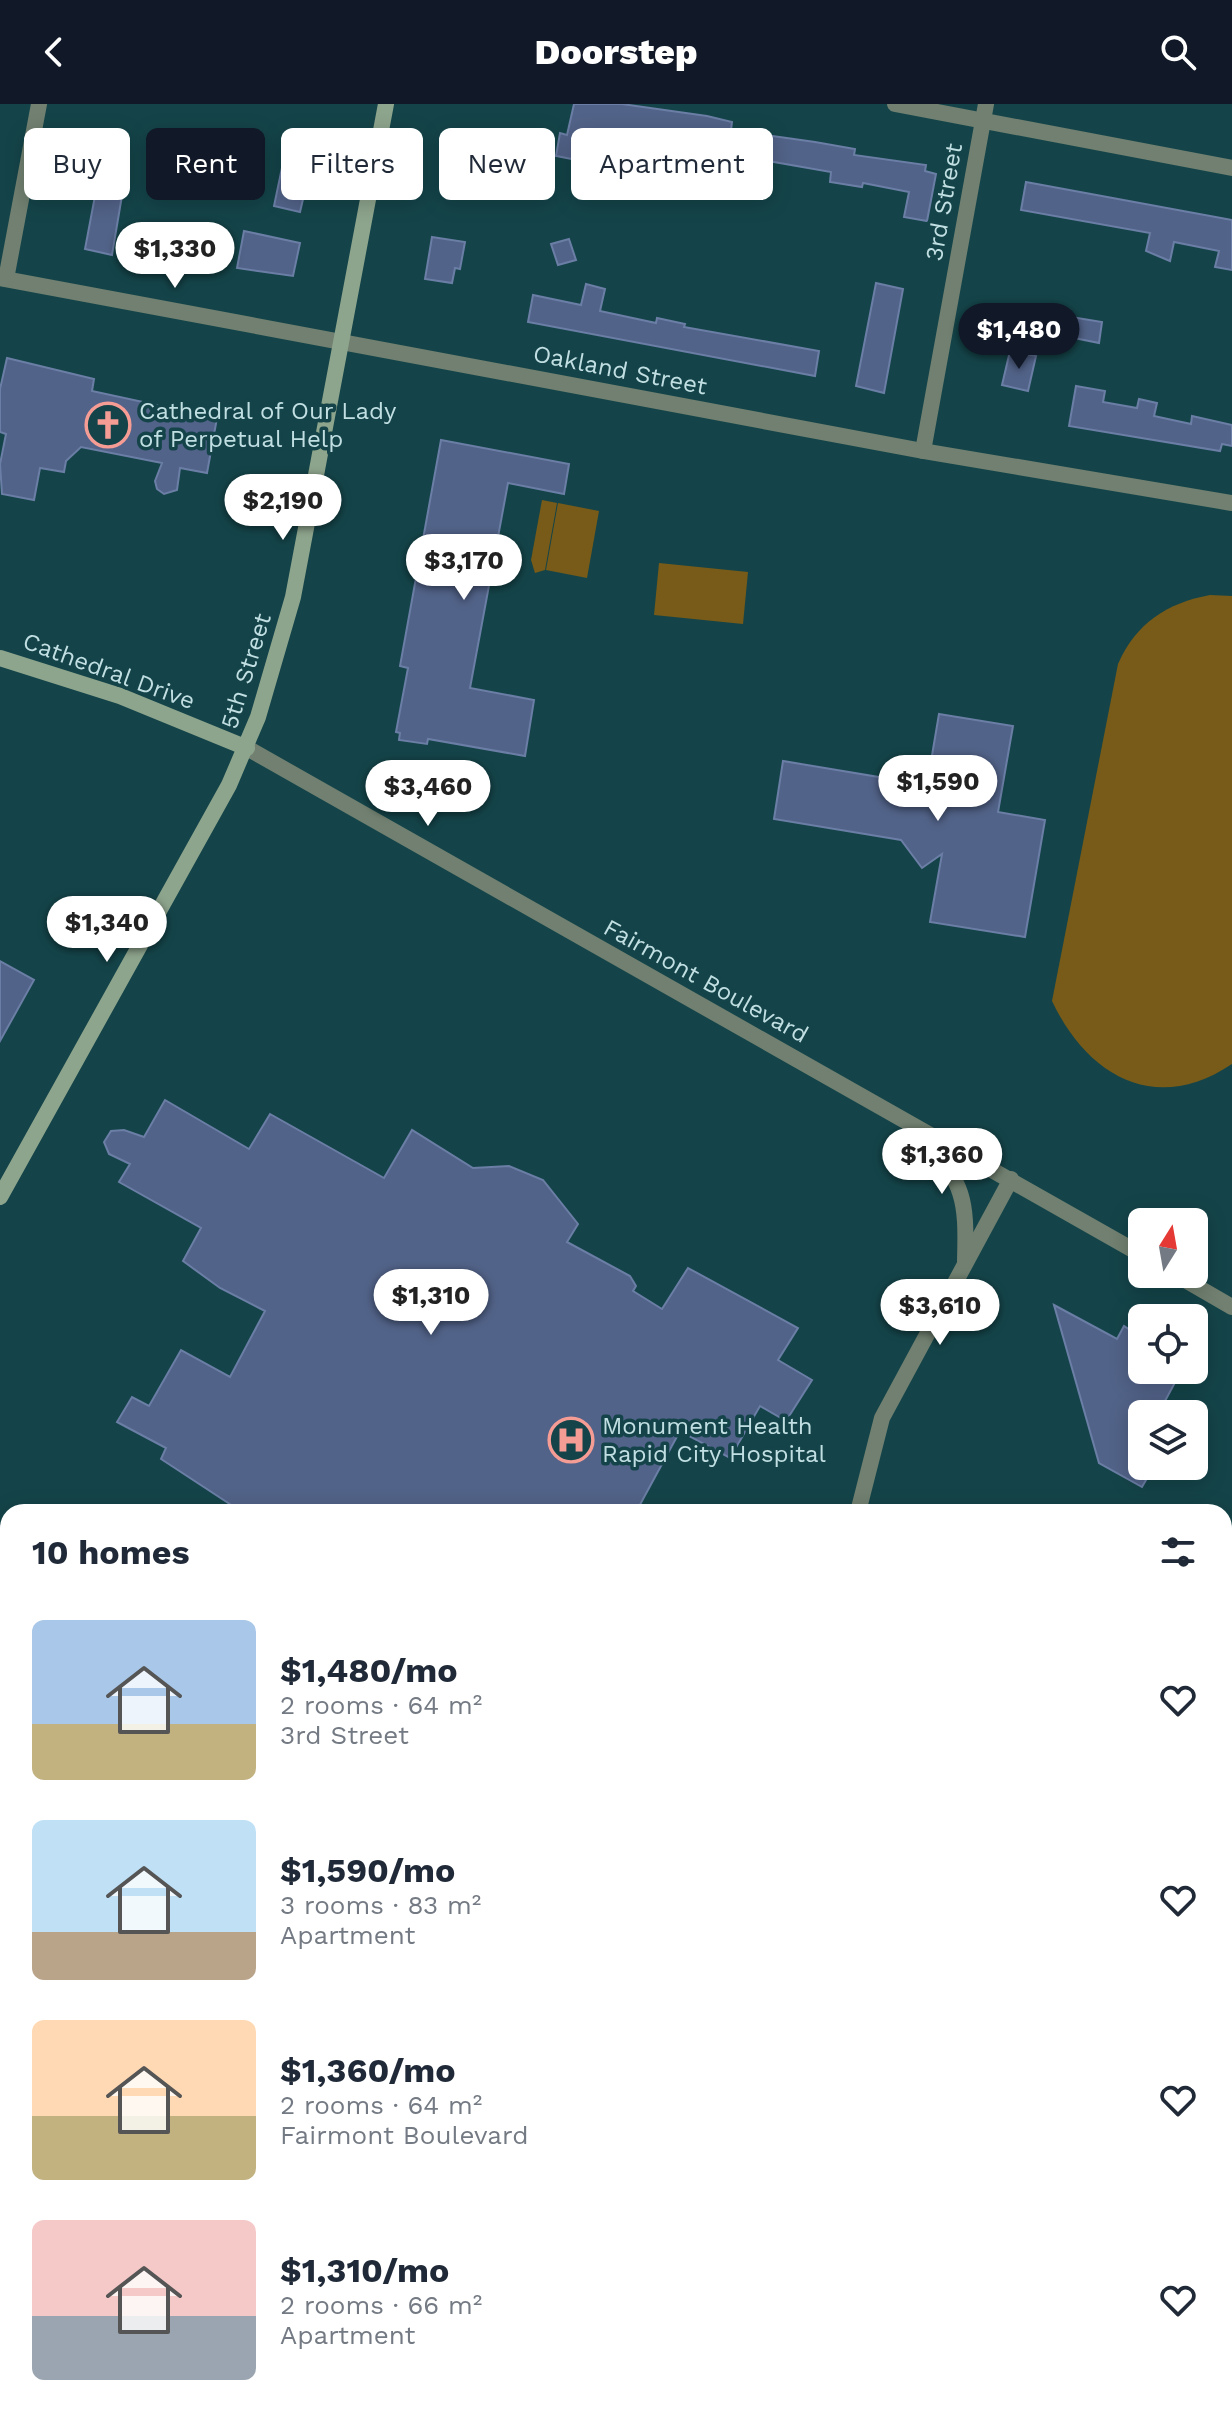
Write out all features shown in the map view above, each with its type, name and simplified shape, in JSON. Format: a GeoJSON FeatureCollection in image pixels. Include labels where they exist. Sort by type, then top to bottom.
{"type":"FeatureCollection","features":[{"type":"Feature","properties":{"kind":"main road","name":"5th Street"},"geometry":{"type":"LineString","coordinates":[[0,1197],[247,748],[293,597],[386,104]]}},
{"type":"Feature","properties":{"kind":"main road","name":"Cathedral Drive"},"geometry":{"type":"LineString","coordinates":[[0,658],[120,696],[247,748]]}},
{"type":"Feature","properties":{"kind":"street"},"geometry":{"type":"LineString","coordinates":[[3,278],[39,104]]}},
{"type":"Feature","properties":{"kind":"street"},"geometry":{"type":"LineString","coordinates":[[895,104],[984,112],[1232,168]]}},
{"type":"Feature","properties":{"kind":"street","name":"3rd Street"},"geometry":{"type":"LineString","coordinates":[[923,451],[984,112]]}},
{"type":"Feature","properties":{"kind":"street","name":"Oakland Street"},"geometry":{"type":"LineString","coordinates":[[3,278],[923,451],[1232,503]]}},
{"type":"Feature","properties":{"kind":"street","name":"Fairmont Boulevard"},"geometry":{"type":"LineString","coordinates":[[247,748],[1128,1247]]}},
{"type":"Feature","properties":{"kind":"street"},"geometry":{"type":"LineString","coordinates":[[924,1130],[960,1185],[966,1216],[965,1261]]}},
{"type":"Feature","properties":{"kind":"street"},"geometry":{"type":"LineString","coordinates":[[860,1504],[882,1418],[1011,1179]]}},
{"type":"Feature","properties":{"kind":"street"},"geometry":{"type":"LineString","coordinates":[[1199,1288],[1232,1307]]}},
{"type":"Feature","properties":{"kind":"shaded area"},"geometry":{"type":"Polygon","coordinates":[[[542,500],[557,503],[545,570],[535,573],[531,560],[542,500]]]}},
{"type":"Feature","properties":{"kind":"shaded area"},"geometry":{"type":"Polygon","coordinates":[[[558,503],[599,511],[587,578],[546,570],[558,503]]]}},
{"type":"Feature","properties":{"kind":"shaded area"},"geometry":{"type":"Polygon","coordinates":[[[659,563],[748,572],[743,624],[654,615],[659,563]]]}},
{"type":"Feature","properties":{"kind":"shaded area"},"geometry":{"type":"Polygon","coordinates":[[[1210,595],[1232,596],[1232,1064],[1204,1079],[1177,1086],[1151,1087],[1127,1080],[1105,1068],[1067,1028],[1052,1001],[1118,664],[1134,637],[1155,617],[1180,603],[1210,595]]]}},
{"type":"Feature","properties":{"kind":"building"},"geometry":{"type":"Polygon","coordinates":[[[574,104],[622,104],[732,122],[731,128],[571,128],[571,159],[556,156],[560,133],[567,135],[574,104]]]}},
{"type":"Feature","properties":{"kind":"building"},"geometry":{"type":"Polygon","coordinates":[[[773,136],[855,149],[854,155],[926,165],[925,171],[936,174],[927,221],[904,217],[909,192],[863,183],[862,187],[830,182],[831,172],[773,162],[773,136]]]}},
{"type":"Feature","properties":{"kind":"building"},"geometry":{"type":"Polygon","coordinates":[[[281,172],[281,200],[303,200],[300,212],[274,206],[281,172]]]}},
{"type":"Feature","properties":{"kind":"building"},"geometry":{"type":"Polygon","coordinates":[[[1026,182],[1232,220],[1232,270],[1215,267],[1219,251],[1174,242],[1170,261],[1146,251],[1150,233],[1021,210],[1026,182]]]}},
{"type":"Feature","properties":{"kind":"building"},"geometry":{"type":"Polygon","coordinates":[[[94,200],[121,200],[112,255],[85,249],[94,200]]]}},
{"type":"Feature","properties":{"kind":"building"},"geometry":{"type":"Polygon","coordinates":[[[244,231],[300,243],[293,276],[237,268],[244,231]]]}},
{"type":"Feature","properties":{"kind":"building"},"geometry":{"type":"Polygon","coordinates":[[[432,237],[465,242],[460,269],[455,268],[452,283],[425,279],[432,237]]]}},
{"type":"Feature","properties":{"kind":"building"},"geometry":{"type":"Polygon","coordinates":[[[569,239],[576,260],[558,265],[551,244],[569,239]]]}},
{"type":"Feature","properties":{"kind":"building"},"geometry":{"type":"Polygon","coordinates":[[[876,283],[903,289],[884,393],[856,386],[876,283]]]}},
{"type":"Feature","properties":{"kind":"building"},"geometry":{"type":"Polygon","coordinates":[[[586,284],[605,289],[600,311],[656,323],[657,318],[685,324],[684,327],[819,351],[815,376],[528,322],[533,295],[581,305],[586,284]]]}},
{"type":"Feature","properties":{"kind":"building"},"geometry":{"type":"Polygon","coordinates":[[[1053,314],[1102,322],[1099,343],[1049,333],[1053,314]]]}},
{"type":"Feature","properties":{"kind":"building"},"geometry":{"type":"Polygon","coordinates":[[[1010,351],[1036,356],[1028,391],[1002,385],[1010,351]]]}},
{"type":"Feature","properties":{"kind":"building","name":"Cathedral of Our Lady of Perpetual Help"},"geometry":{"type":"Polygon","coordinates":[[[7,358],[94,379],[92,391],[217,418],[207,473],[180,468],[177,490],[164,494],[157,489],[155,481],[162,463],[81,447],[66,461],[64,472],[40,468],[34,500],[2,494],[0,464],[6,434],[0,432],[0,389],[7,358]]]}},
{"type":"Feature","properties":{"kind":"building"},"geometry":{"type":"Polygon","coordinates":[[[1076,386],[1105,391],[1103,402],[1137,408],[1139,399],[1157,403],[1154,416],[1191,424],[1192,416],[1232,425],[1232,446],[1222,444],[1220,451],[1069,426],[1076,386]]]}},
{"type":"Feature","properties":{"kind":"building"},"geometry":{"type":"Polygon","coordinates":[[[441,440],[569,464],[564,494],[508,483],[470,688],[534,700],[525,756],[428,739],[427,744],[399,740],[400,733],[396,732],[408,668],[400,666],[441,440]]]}},
{"type":"Feature","properties":{"kind":"building"},"geometry":{"type":"Polygon","coordinates":[[[939,714],[1013,726],[998,812],[1045,820],[1025,937],[930,922],[942,854],[922,868],[901,840],[774,819],[783,761],[927,785],[939,714]]]}},
{"type":"Feature","properties":{"kind":"building"},"geometry":{"type":"Polygon","coordinates":[[[0,961],[34,980],[0,1041],[0,961]]]}},
{"type":"Feature","properties":{"kind":"building","name":"Monument Health Rapid City Hospital"},"geometry":{"type":"Polygon","coordinates":[[[165,1100],[249,1149],[270,1114],[384,1178],[412,1130],[473,1168],[509,1166],[543,1180],[578,1224],[567,1242],[630,1276],[636,1286],[633,1291],[662,1309],[688,1268],[798,1328],[778,1360],[812,1380],[786,1421],[760,1406],[730,1458],[680,1431],[640,1504],[230,1504],[161,1459],[166,1448],[117,1422],[132,1397],[149,1406],[181,1350],[230,1377],[265,1311],[220,1288],[183,1261],[201,1228],[119,1182],[130,1164],[109,1154],[104,1142],[111,1131],[124,1130],[144,1137],[165,1100]]]}},
{"type":"Feature","properties":{"kind":"building"},"geometry":{"type":"Polygon","coordinates":[[[1054,1305],[1117,1339],[1124,1326],[1128,1329],[1128,1384],[1174,1384],[1166,1400],[1128,1400],[1128,1479],[1099,1463],[1054,1305]]]}},
{"type":"Feature","properties":{"kind":"building"},"geometry":{"type":"Polygon","coordinates":[[[1129,1480],[1146,1480],[1142,1487],[1129,1480]]]}},
{"type":"Feature","properties":{"kind":"place","name":"Cathedral of Our Lady of Perpetual Help"},"geometry":{"type":"Point","coordinates":[108,425]}},
{"type":"Feature","properties":{"kind":"place","name":"Monument Health Rapid City Hospital"},"geometry":{"type":"Point","coordinates":[571,1440]}}]}
